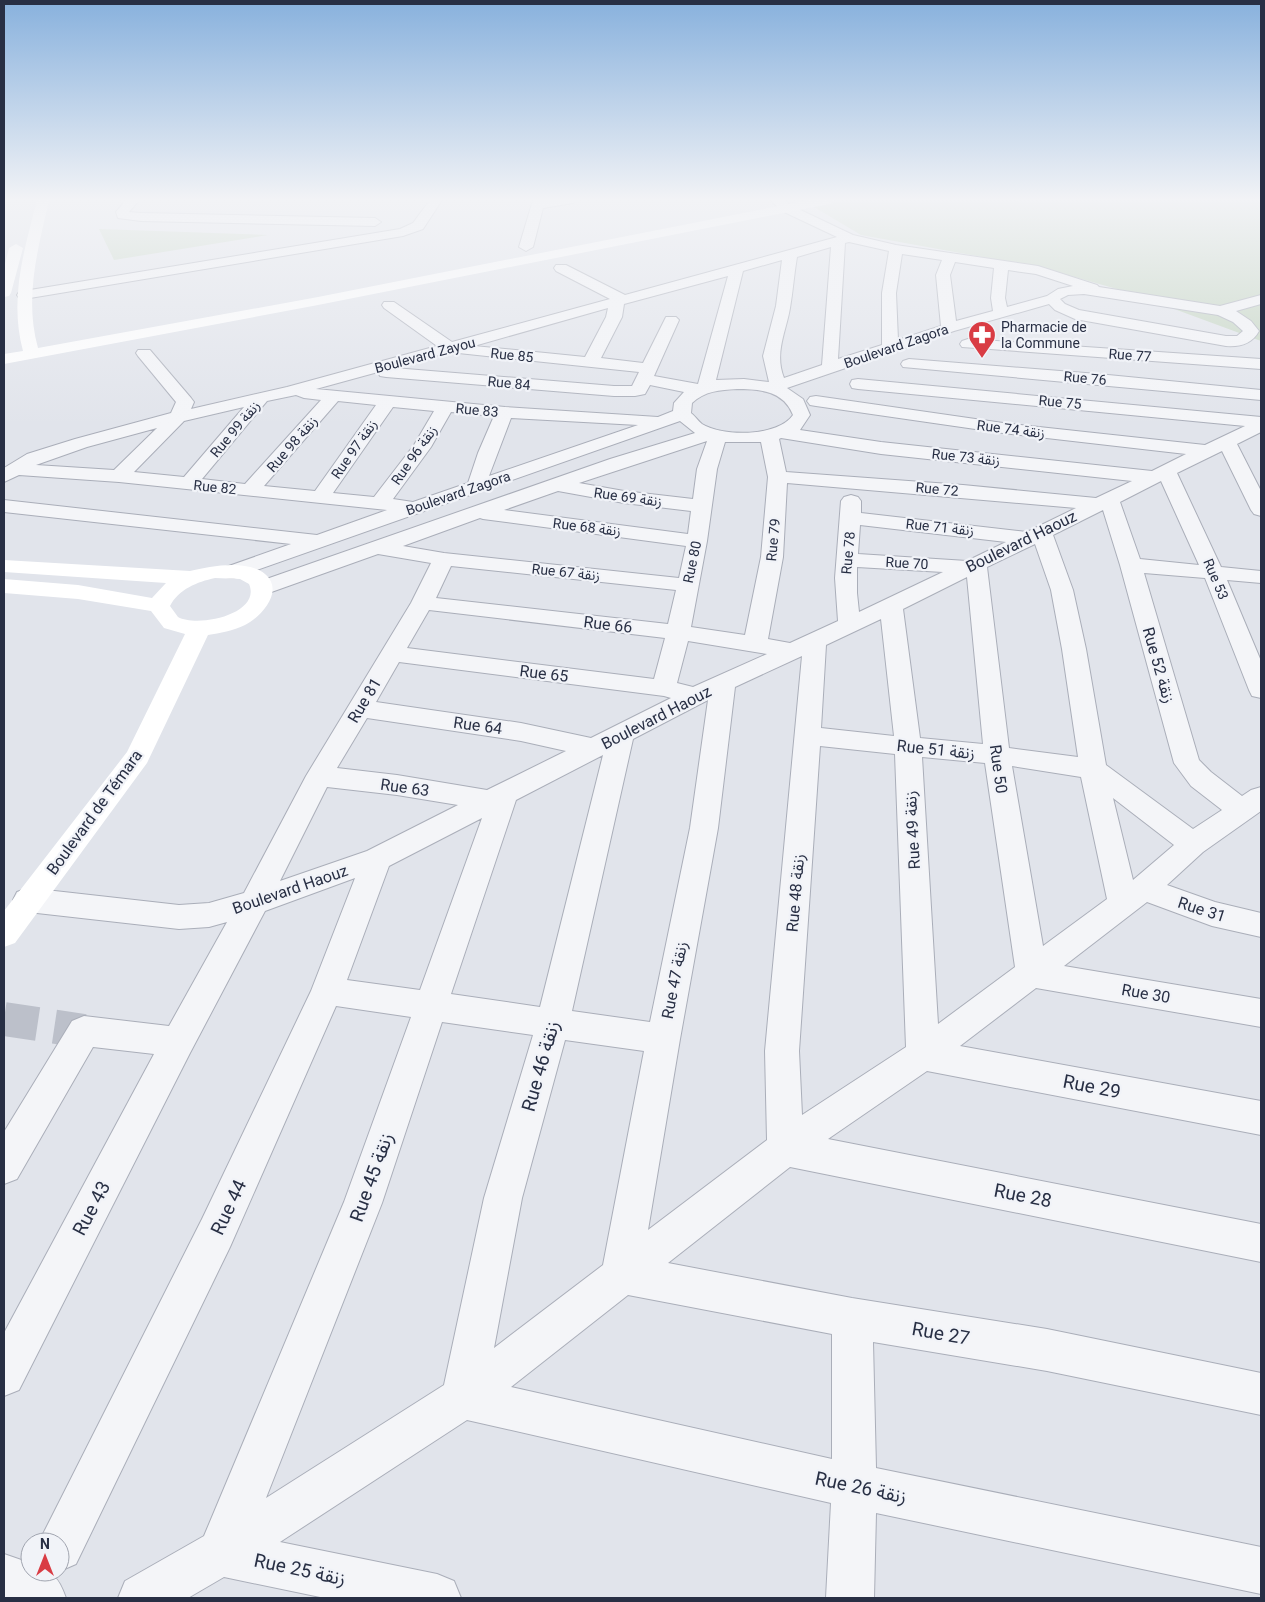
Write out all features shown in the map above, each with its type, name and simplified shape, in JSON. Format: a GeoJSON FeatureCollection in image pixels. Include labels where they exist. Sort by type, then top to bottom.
{"type":"FeatureCollection","features":[{"type":"Feature","properties":{"kind":"main road"},"geometry":{"type":"LineString","coordinates":[[4,293],[6,275]]}},
{"type":"Feature","properties":{"kind":"main road"},"geometry":{"type":"LineString","coordinates":[[27,275],[23,317],[30,347]]}},
{"type":"Feature","properties":{"kind":"main road"},"geometry":{"type":"LineString","coordinates":[[4,359],[30,347],[94,330],[382,275]]}},
{"type":"Feature","properties":{"kind":"main road"},"geometry":{"type":"LineString","coordinates":[[4,346],[30,347],[318,301],[441,275]]}},
{"type":"Feature","properties":{"kind":"main road"},"geometry":{"type":"LineString","coordinates":[[4,566],[191,578]]}},
{"type":"Feature","properties":{"kind":"main road"},"geometry":{"type":"LineString","coordinates":[[4,586],[78,592],[159,606],[169,621],[178,626],[198,628],[221,625],[240,618],[257,604],[262,595],[263,588],[259,581],[250,575],[234,572],[215,572],[191,578],[170,590],[163,596],[159,606]]}},
{"type":"Feature","properties":{"kind":"main road","name":"Boulevard de Témara"},"geometry":{"type":"LineString","coordinates":[[4,933],[138,756],[198,628]]}},
{"type":"Feature","properties":{"kind":"street"},"geometry":{"type":"LineString","coordinates":[[24,295],[143,275]]}},
{"type":"Feature","properties":{"kind":"street"},"geometry":{"type":"LineString","coordinates":[[573,275],[620,301],[614,318],[590,363]]}},
{"type":"Feature","properties":{"kind":"street","name":"Boulevard Zayou"},"geometry":{"type":"LineString","coordinates":[[8,472],[34,458],[73,445],[178,417],[290,391],[718,275]]}},
{"type":"Feature","properties":{"kind":"street"},"geometry":{"type":"LineString","coordinates":[[715,435],[674,418],[686,398],[702,389],[735,275]]}},
{"type":"Feature","properties":{"kind":"street"},"geometry":{"type":"LineString","coordinates":[[775,435],[791,428],[799,421],[801,414],[808,404],[788,396],[774,386],[771,347],[782,314],[787,275]]}},
{"type":"Feature","properties":{"kind":"street"},"geometry":{"type":"LineString","coordinates":[[830,368],[839,275]]}},
{"type":"Feature","properties":{"kind":"street"},"geometry":{"type":"LineString","coordinates":[[890,348],[889,293],[892,275]]}},
{"type":"Feature","properties":{"kind":"street"},"geometry":{"type":"LineString","coordinates":[[944,275],[949,328]]}},
{"type":"Feature","properties":{"kind":"street"},"geometry":{"type":"LineString","coordinates":[[999,275],[998,298],[1001,313]]}},
{"type":"Feature","properties":{"kind":"street"},"geometry":{"type":"LineString","coordinates":[[1022,275],[1038,281],[1060,307],[1075,314],[1234,342],[1261,353]]}},
{"type":"Feature","properties":{"kind":"street"},"geometry":{"type":"LineString","coordinates":[[1054,275],[1102,292],[1125,297],[1221,310],[1238,317],[1256,330],[1243,340],[1234,342]]}},
{"type":"Feature","properties":{"kind":"street","name":"Boulevard Zagora"},"geometry":{"type":"LineString","coordinates":[[774,386],[949,328],[1053,297],[1078,290],[1102,292]]}},
{"type":"Feature","properties":{"kind":"street"},"geometry":{"type":"LineString","coordinates":[[1221,310],[1261,299]]}},
{"type":"Feature","properties":{"kind":"street","name":"Rue 85"},"geometry":{"type":"LineString","coordinates":[[389,304],[450,348],[590,363],[646,373],[702,389],[744,384],[774,386]]}},
{"type":"Feature","properties":{"kind":"street"},"geometry":{"type":"LineString","coordinates":[[1051,319],[1075,314]]}},
{"type":"Feature","properties":{"kind":"street"},"geometry":{"type":"LineString","coordinates":[[538,358],[560,318]]}},
{"type":"Feature","properties":{"kind":"street"},"geometry":{"type":"LineString","coordinates":[[646,373],[672,320]]}},
{"type":"Feature","properties":{"kind":"street","name":"Boulevard Zagora"},"geometry":{"type":"LineString","coordinates":[[808,404],[909,364],[1010,330]]}},
{"type":"Feature","properties":{"kind":"street","name":"Rue 77"},"geometry":{"type":"LineString","coordinates":[[957,347],[1261,364]]}},
{"type":"Feature","properties":{"kind":"street"},"geometry":{"type":"LineString","coordinates":[[120,476],[178,417],[185,402],[144,353]]}},
{"type":"Feature","properties":{"kind":"street","name":"Rue 76"},"geometry":{"type":"LineString","coordinates":[[909,364],[1098,379],[1261,395]]}},
{"type":"Feature","properties":{"kind":"street","name":"Rue 84"},"geometry":{"type":"LineString","coordinates":[[366,370],[614,391],[639,390],[646,373]]}},
{"type":"Feature","properties":{"kind":"street","name":"Rue 75"},"geometry":{"type":"LineString","coordinates":[[858,384],[1261,423]]}},
{"type":"Feature","properties":{"kind":"street","name":"Rue 83"},"geometry":{"type":"LineString","coordinates":[[290,391],[333,397],[505,412],[561,438],[674,418]]}},
{"type":"Feature","properties":{"kind":"street","name":"Rue 99 زنقة"},"geometry":{"type":"LineString","coordinates":[[188,484],[262,397]]}},
{"type":"Feature","properties":{"kind":"street","name":"Rue 98 زنقة"},"geometry":{"type":"LineString","coordinates":[[250,490],[333,397]]}},
{"type":"Feature","properties":{"kind":"street","name":"Rue 97 زنقة"},"geometry":{"type":"LineString","coordinates":[[321,496],[388,401]]}},
{"type":"Feature","properties":{"kind":"street","name":"Rue 74 زنقة"},"geometry":{"type":"LineString","coordinates":[[808,404],[1003,428],[1217,447]]}},
{"type":"Feature","properties":{"kind":"street","name":"Rue 96 زنقة"},"geometry":{"type":"LineString","coordinates":[[381,502],[422,447],[446,407]]}},
{"type":"Feature","properties":{"kind":"street"},"geometry":{"type":"LineString","coordinates":[[476,487],[487,453],[505,412]]}},
{"type":"Feature","properties":{"kind":"street","name":"Boulevard Zagora"},"geometry":{"type":"LineString","coordinates":[[234,572],[317,540],[476,487],[561,438],[674,418]]}},
{"type":"Feature","properties":{"kind":"street","name":"Boulevard Haouz"},"geometry":{"type":"LineString","coordinates":[[28,900],[180,917],[208,915],[254,902],[377,859],[709,690],[850,623],[891,606],[1035,534],[1217,447],[1261,423]]}},
{"type":"Feature","properties":{"kind":"street","name":"Boulevard Zagora"},"geometry":{"type":"LineString","coordinates":[[263,588],[617,463],[715,435]]}},
{"type":"Feature","properties":{"kind":"street","name":"Rue 73 زنقة"},"geometry":{"type":"LineString","coordinates":[[715,435],[752,439],[775,435],[881,448],[1159,474]]}},
{"type":"Feature","properties":{"kind":"street","name":"Rue 80"},"geometry":{"type":"LineString","coordinates":[[664,688],[678,633],[697,541],[707,468],[715,435]]}},
{"type":"Feature","properties":{"kind":"street","name":"Rue 79"},"geometry":{"type":"LineString","coordinates":[[755,644],[772,557],[778,477],[775,435]]}},
{"type":"Feature","properties":{"kind":"street"},"geometry":{"type":"LineString","coordinates":[[1217,447],[1261,510]]}},
{"type":"Feature","properties":{"kind":"street","name":"Rue 82"},"geometry":{"type":"LineString","coordinates":[[8,472],[120,476],[381,502],[416,508]]}},
{"type":"Feature","properties":{"kind":"street","name":"Rue 53"},"geometry":{"type":"LineString","coordinates":[[1159,474],[1213,572],[1261,690]]}},
{"type":"Feature","properties":{"kind":"street","name":"Rue 72"},"geometry":{"type":"LineString","coordinates":[[778,477],[1103,502]]}},
{"type":"Feature","properties":{"kind":"street","name":"Rue 78"},"geometry":{"type":"LineString","coordinates":[[850,623],[844,588],[851,518],[851,482]]}},
{"type":"Feature","properties":{"kind":"street","name":"Rue 69 زنقة"},"geometry":{"type":"LineString","coordinates":[[556,485],[624,497],[701,506]]}},
{"type":"Feature","properties":{"kind":"street","name":"Rue 52 زنقة"},"geometry":{"type":"LineString","coordinates":[[1103,502],[1131,565],[1187,763],[1201,779],[1253,807]]}},
{"type":"Feature","properties":{"kind":"street"},"geometry":{"type":"LineString","coordinates":[[4,506],[317,540]]}},
{"type":"Feature","properties":{"kind":"street","name":"Rue 68 زنقة"},"geometry":{"type":"LineString","coordinates":[[477,512],[697,541]]}},
{"type":"Feature","properties":{"kind":"street","name":"Rue 71 زنقة"},"geometry":{"type":"LineString","coordinates":[[851,518],[1035,534]]}},
{"type":"Feature","properties":{"kind":"street"},"geometry":{"type":"LineString","coordinates":[[1035,534],[1062,590],[1074,649],[1093,769],[1134,896]]}},
{"type":"Feature","properties":{"kind":"street"},"geometry":{"type":"LineString","coordinates":[[377,548],[444,559]]}},
{"type":"Feature","properties":{"kind":"street","name":"Rue 67 زنقة"},"geometry":{"type":"LineString","coordinates":[[444,559],[687,585]]}},
{"type":"Feature","properties":{"kind":"street","name":"Rue 81"},"geometry":{"type":"LineString","coordinates":[[254,902],[319,776],[422,603],[444,559]]}},
{"type":"Feature","properties":{"kind":"street","name":"Rue 70"},"geometry":{"type":"LineString","coordinates":[[846,560],[972,565]]}},
{"type":"Feature","properties":{"kind":"street","name":"Rue 50"},"geometry":{"type":"LineString","coordinates":[[972,565],[997,755],[1032,974]]}},
{"type":"Feature","properties":{"kind":"street"},"geometry":{"type":"LineString","coordinates":[[1131,565],[1261,577]]}},
{"type":"Feature","properties":{"kind":"street","name":"Rue 66"},"geometry":{"type":"LineString","coordinates":[[422,603],[678,633],[755,644],[804,645]]}},
{"type":"Feature","properties":{"kind":"street","name":"Rue 49 زنقة"},"geometry":{"type":"LineString","coordinates":[[891,606],[908,746],[923,1054]]}},
{"type":"Feature","properties":{"kind":"street","name":"Rue 48 زنقة"},"geometry":{"type":"LineString","coordinates":[[785,1148],[782,1051],[808,736],[804,645]]}},
{"type":"Feature","properties":{"kind":"street","name":"Rue 65"},"geometry":{"type":"LineString","coordinates":[[392,654],[664,688],[709,690]]}},
{"type":"Feature","properties":{"kind":"street","name":"Rue 47 زنقة"},"geometry":{"type":"LineString","coordinates":[[621,1274],[663,1039],[704,828],[709,690]]}},
{"type":"Feature","properties":{"kind":"street","name":"Rue 64"},"geometry":{"type":"LineString","coordinates":[[359,708],[521,732],[608,741]]}},
{"type":"Feature","properties":{"kind":"street","name":"Rue 51 زنقة"},"geometry":{"type":"LineString","coordinates":[[808,736],[997,755],[1093,769],[1193,844]]}},
{"type":"Feature","properties":{"kind":"street","name":"Rue 46 زنقة"},"geometry":{"type":"LineString","coordinates":[[463,1398],[503,1198],[553,1022],[608,741]]}},
{"type":"Feature","properties":{"kind":"street","name":"Rue 63"},"geometry":{"type":"LineString","coordinates":[[319,776],[497,797]]}},
{"type":"Feature","properties":{"kind":"street","name":"Rue 45 زنقة"},"geometry":{"type":"LineString","coordinates":[[221,1553],[363,1203],[431,1004],[497,797]]}},
{"type":"Feature","properties":{"kind":"street"},"geometry":{"type":"LineString","coordinates":[[142,1598],[221,1553],[463,1398],[785,1148],[923,1054],[1032,974],[1134,896],[1193,844],[1253,807]]}},
{"type":"Feature","properties":{"kind":"street","name":"Rue 44"},"geometry":{"type":"LineString","coordinates":[[68,1532],[216,1233],[327,991],[377,859]]}},
{"type":"Feature","properties":{"kind":"street","name":"Rue 31"},"geometry":{"type":"LineString","coordinates":[[1134,896],[1261,924]]}},
{"type":"Feature","properties":{"kind":"street","name":"Rue 43"},"geometry":{"type":"LineString","coordinates":[[4,1375],[178,1042],[254,902]]}},
{"type":"Feature","properties":{"kind":"street","name":"Rue 30"},"geometry":{"type":"LineString","coordinates":[[1032,974],[1261,1013]]}},
{"type":"Feature","properties":{"kind":"street"},"geometry":{"type":"LineString","coordinates":[[327,991],[431,1004],[663,1039]]}},
{"type":"Feature","properties":{"kind":"street"},"geometry":{"type":"LineString","coordinates":[[4,1166],[84,1031],[178,1042]]}},
{"type":"Feature","properties":{"kind":"street","name":"Rue 29"},"geometry":{"type":"LineString","coordinates":[[923,1054],[1261,1118]]}},
{"type":"Feature","properties":{"kind":"street","name":"Rue 28"},"geometry":{"type":"LineString","coordinates":[[785,1148],[1261,1243]]}},
{"type":"Feature","properties":{"kind":"street","name":"Rue 27"},"geometry":{"type":"LineString","coordinates":[[621,1274],[852,1318],[1047,1350],[1261,1394]]}},
{"type":"Feature","properties":{"kind":"street"},"geometry":{"type":"LineString","coordinates":[[850,1598],[854,1486],[852,1318]]}},
{"type":"Feature","properties":{"kind":"street","name":"Rue 26 زنقة"},"geometry":{"type":"LineString","coordinates":[[463,1398],[854,1486],[1261,1571]]}},
{"type":"Feature","properties":{"kind":"street","name":"Rue 25 زنقة"},"geometry":{"type":"LineString","coordinates":[[221,1553],[437,1598]]}},
{"type":"Feature","properties":{"kind":"green space"},"geometry":{"type":"Polygon","coordinates":[[[1067,275],[1261,275],[1261,341],[1131,293],[1067,275]]]}},
{"type":"Feature","properties":{"kind":"tunnel"},"geometry":{"type":"LineString","coordinates":[[4,1019],[84,1031]]}},
{"type":"Feature","properties":{"kind":"place","name":"Pharmacie de la Commune"},"geometry":{"type":"Point","coordinates":[982,359]}}]}
